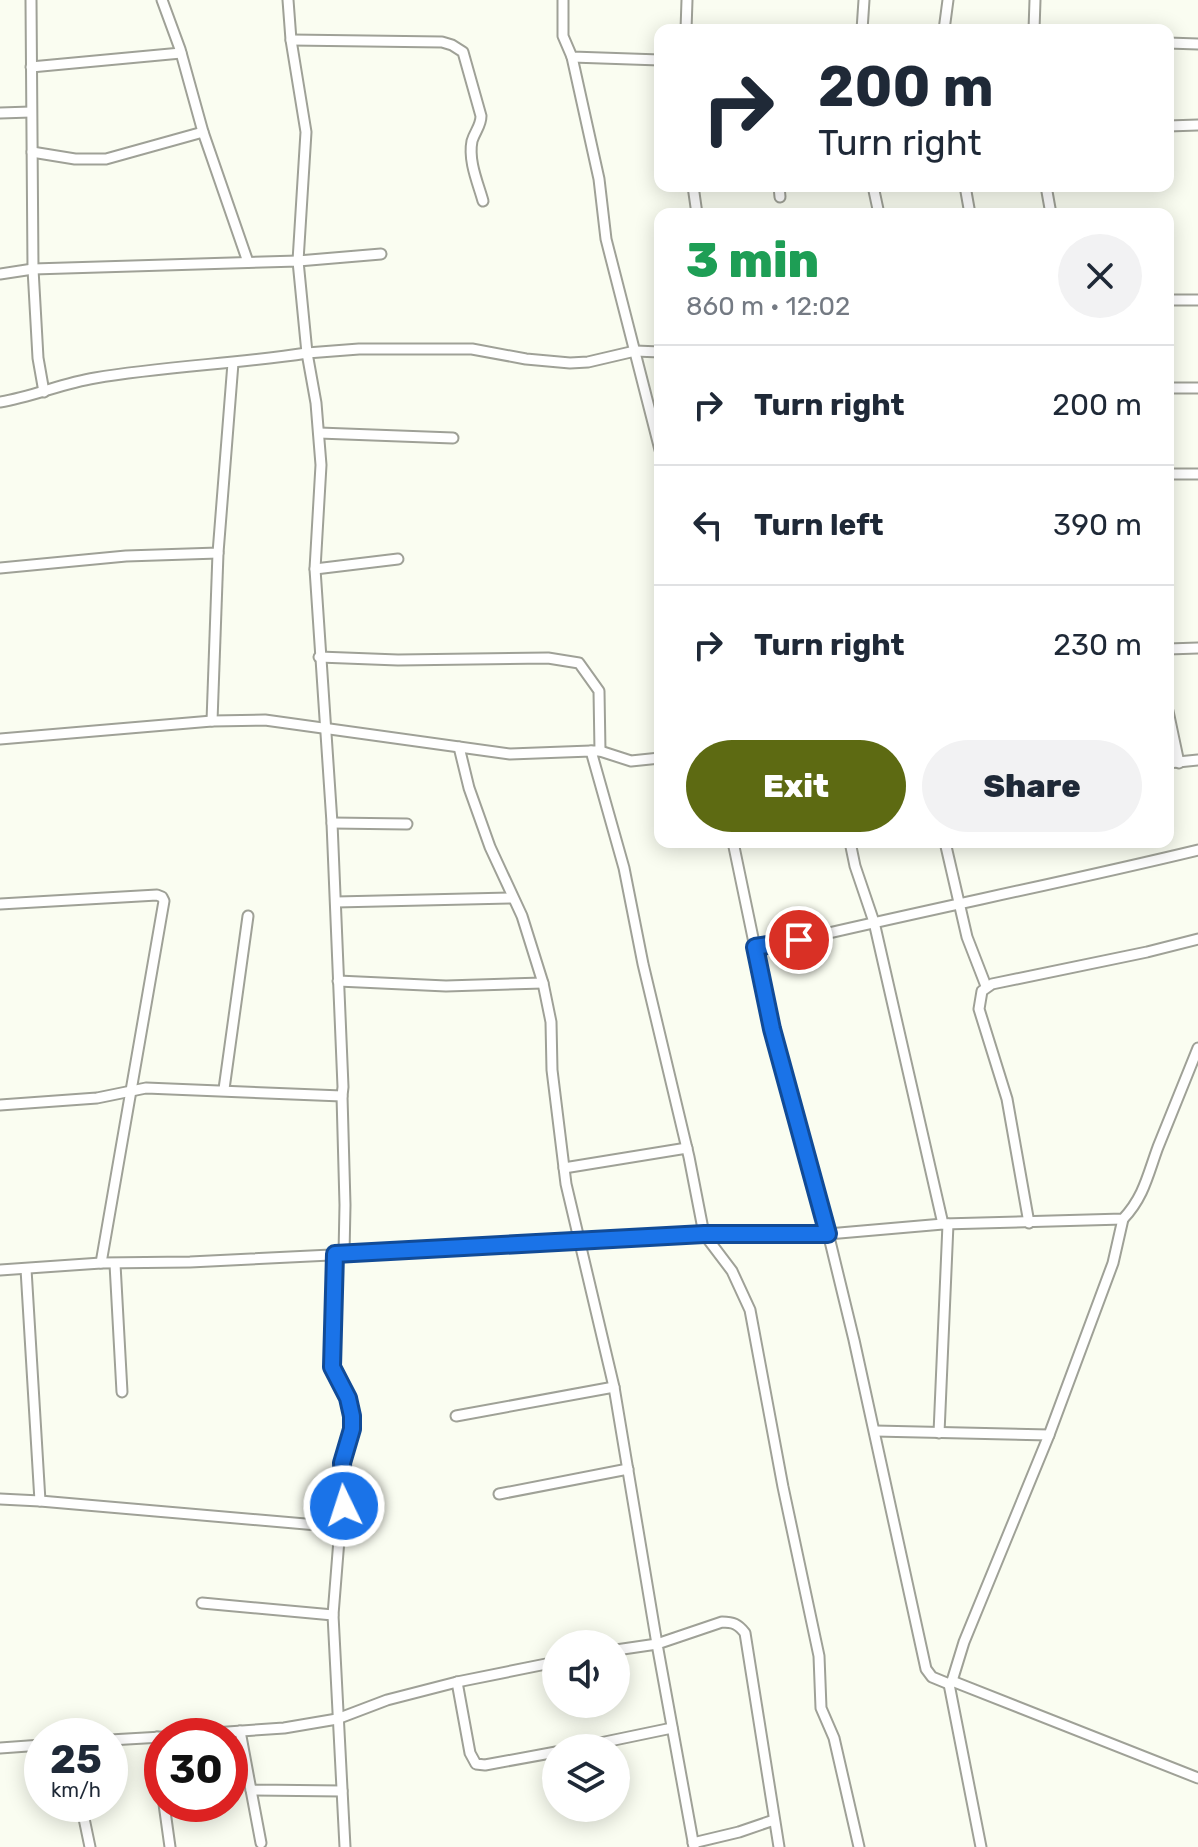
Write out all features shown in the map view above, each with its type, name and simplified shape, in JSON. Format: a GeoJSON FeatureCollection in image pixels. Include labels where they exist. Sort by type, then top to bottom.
{"type":"FeatureCollection","features":[{"type":"Feature","properties":{"kind":"street"},"geometry":{"type":"LineString","coordinates":[[31,0],[33,269],[38,358],[44,392]]}},
{"type":"Feature","properties":{"kind":"street"},"geometry":{"type":"LineString","coordinates":[[162,0],[248,262]]}},
{"type":"Feature","properties":{"kind":"street"},"geometry":{"type":"LineString","coordinates":[[288,0],[291,40],[306,132],[298,261],[321,465],[315,569],[336,902],[345,1190],[332,1367],[348,1398],[352,1416],[352,1429],[342,1463],[344,1506],[333,1615],[345,1847]]}},
{"type":"Feature","properties":{"kind":"street"},"geometry":{"type":"LineString","coordinates":[[563,0],[563,36],[572,57],[599,179],[606,239],[654,426]]}},
{"type":"Feature","properties":{"kind":"street"},"geometry":{"type":"LineString","coordinates":[[686,24],[687,0]]}},
{"type":"Feature","properties":{"kind":"street"},"geometry":{"type":"LineString","coordinates":[[862,24],[864,0]]}},
{"type":"Feature","properties":{"kind":"street"},"geometry":{"type":"LineString","coordinates":[[945,24],[948,0]]}},
{"type":"Feature","properties":{"kind":"street"},"geometry":{"type":"LineString","coordinates":[[1034,24],[1035,0]]}},
{"type":"Feature","properties":{"kind":"street"},"geometry":{"type":"LineString","coordinates":[[291,40],[442,42],[463,52],[481,116],[471,153],[483,201]]}},
{"type":"Feature","properties":{"kind":"street"},"geometry":{"type":"LineString","coordinates":[[1174,43],[1198,44]]}},
{"type":"Feature","properties":{"kind":"street"},"geometry":{"type":"LineString","coordinates":[[31,67],[181,53]]}},
{"type":"Feature","properties":{"kind":"street"},"geometry":{"type":"LineString","coordinates":[[572,57],[654,60]]}},
{"type":"Feature","properties":{"kind":"street"},"geometry":{"type":"LineString","coordinates":[[0,113],[31,112]]}},
{"type":"Feature","properties":{"kind":"street"},"geometry":{"type":"LineString","coordinates":[[1174,126],[1198,125]]}},
{"type":"Feature","properties":{"kind":"street"},"geometry":{"type":"LineString","coordinates":[[32,152],[75,159],[106,159],[203,132]]}},
{"type":"Feature","properties":{"kind":"street"},"geometry":{"type":"LineString","coordinates":[[0,274],[33,269],[298,261],[381,254]]}},
{"type":"Feature","properties":{"kind":"street"},"geometry":{"type":"LineString","coordinates":[[1174,300],[1198,300]]}},
{"type":"Feature","properties":{"kind":"street"},"geometry":{"type":"LineString","coordinates":[[0,402],[91,378],[359,349],[472,349],[570,363],[635,351],[654,352]]}},
{"type":"Feature","properties":{"kind":"street"},"geometry":{"type":"LineString","coordinates":[[212,721],[218,553],[233,363]]}},
{"type":"Feature","properties":{"kind":"street"},"geometry":{"type":"LineString","coordinates":[[1174,388],[1198,388]]}},
{"type":"Feature","properties":{"kind":"street"},"geometry":{"type":"LineString","coordinates":[[319,433],[453,438]]}},
{"type":"Feature","properties":{"kind":"street"},"geometry":{"type":"LineString","coordinates":[[1174,474],[1198,474]]}},
{"type":"Feature","properties":{"kind":"street"},"geometry":{"type":"LineString","coordinates":[[0,568],[126,556],[218,553]]}},
{"type":"Feature","properties":{"kind":"street"},"geometry":{"type":"LineString","coordinates":[[315,569],[398,559]]}},
{"type":"Feature","properties":{"kind":"street"},"geometry":{"type":"LineString","coordinates":[[1174,649],[1198,648]]}},
{"type":"Feature","properties":{"kind":"street"},"geometry":{"type":"LineString","coordinates":[[319,657],[398,660],[548,658],[579,663],[599,691],[596,751],[643,964],[704,1234],[732,1271],[750,1310],[819,1656],[821,1708],[834,1738],[859,1847]]}},
{"type":"Feature","properties":{"kind":"street"},"geometry":{"type":"LineString","coordinates":[[0,739],[212,721],[265,720],[510,754],[596,751],[631,761],[654,759]]}},
{"type":"Feature","properties":{"kind":"street"},"geometry":{"type":"LineString","coordinates":[[459,747],[469,788],[543,983],[551,1022],[552,1070],[564,1168],[614,1387],[694,1845],[774,1820]]}},
{"type":"Feature","properties":{"kind":"street"},"geometry":{"type":"LineString","coordinates":[[1174,763],[1198,760]]}},
{"type":"Feature","properties":{"kind":"street"},"geometry":{"type":"LineString","coordinates":[[332,823],[407,824]]}},
{"type":"Feature","properties":{"kind":"street"},"geometry":{"type":"LineString","coordinates":[[734,848],[772,1029],[828,1234],[875,1431],[926,1669],[932,1677],[1198,1778]]}},
{"type":"Feature","properties":{"kind":"street"},"geometry":{"type":"LineString","coordinates":[[851,848],[874,922],[945,1224],[939,1433]]}},
{"type":"Feature","properties":{"kind":"street"},"geometry":{"type":"LineString","coordinates":[[946,848],[967,937],[986,986],[979,1009],[1007,1099],[1029,1223]]}},
{"type":"Feature","properties":{"kind":"street"},"geometry":{"type":"LineString","coordinates":[[755,947],[773,946],[959,903],[1040,888],[1198,850]]}},
{"type":"Feature","properties":{"kind":"street"},"geometry":{"type":"LineString","coordinates":[[0,904],[162,897],[164,909],[150,970],[101,1263]]}},
{"type":"Feature","properties":{"kind":"street"},"geometry":{"type":"LineString","coordinates":[[336,902],[513,898]]}},
{"type":"Feature","properties":{"kind":"street"},"geometry":{"type":"LineString","coordinates":[[224,1089],[248,916]]}},
{"type":"Feature","properties":{"kind":"street"},"geometry":{"type":"LineString","coordinates":[[986,986],[1198,939]]}},
{"type":"Feature","properties":{"kind":"street"},"geometry":{"type":"LineString","coordinates":[[338,981],[475,986],[543,983]]}},
{"type":"Feature","properties":{"kind":"street"},"geometry":{"type":"LineString","coordinates":[[981,1847],[951,1682],[997,1556],[1049,1435],[1113,1263],[1123,1219],[1146,1186],[1198,1048]]}},
{"type":"Feature","properties":{"kind":"street"},"geometry":{"type":"LineString","coordinates":[[0,1105],[97,1098],[146,1088],[342,1096]]}},
{"type":"Feature","properties":{"kind":"street"},"geometry":{"type":"LineString","coordinates":[[564,1168],[687,1148]]}},
{"type":"Feature","properties":{"kind":"street"},"geometry":{"type":"LineString","coordinates":[[0,1270],[704,1234],[828,1234],[945,1224],[1123,1219]]}},
{"type":"Feature","properties":{"kind":"street"},"geometry":{"type":"LineString","coordinates":[[115,1264],[122,1392]]}},
{"type":"Feature","properties":{"kind":"street"},"geometry":{"type":"LineString","coordinates":[[26,1269],[40,1501]]}},
{"type":"Feature","properties":{"kind":"street"},"geometry":{"type":"LineString","coordinates":[[456,1416],[614,1387]]}},
{"type":"Feature","properties":{"kind":"street"},"geometry":{"type":"LineString","coordinates":[[875,1431],[1049,1435]]}},
{"type":"Feature","properties":{"kind":"street"},"geometry":{"type":"LineString","coordinates":[[499,1494],[628,1469]]}},
{"type":"Feature","properties":{"kind":"street"},"geometry":{"type":"LineString","coordinates":[[0,1499],[340,1527]]}},
{"type":"Feature","properties":{"kind":"street"},"geometry":{"type":"LineString","coordinates":[[202,1603],[333,1615]]}},
{"type":"Feature","properties":{"kind":"street"},"geometry":{"type":"LineString","coordinates":[[630,1648],[657,1644],[722,1622],[739,1625],[745,1633],[779,1847]]}},
{"type":"Feature","properties":{"kind":"street"},"geometry":{"type":"LineString","coordinates":[[248,1730],[337,1719],[387,1700],[542,1665]]}},
{"type":"Feature","properties":{"kind":"street"},"geometry":{"type":"LineString","coordinates":[[457,1682],[470,1753],[476,1764],[542,1755]]}},
{"type":"Feature","properties":{"kind":"street"},"geometry":{"type":"LineString","coordinates":[[630,1737],[672,1728]]}},
{"type":"Feature","properties":{"kind":"street"},"geometry":{"type":"LineString","coordinates":[[0,1748],[24,1746]]}},
{"type":"Feature","properties":{"kind":"street"},"geometry":{"type":"LineString","coordinates":[[248,1774],[261,1843]]}},
{"type":"Feature","properties":{"kind":"street"},"geometry":{"type":"LineString","coordinates":[[251,1790],[342,1791]]}},
{"type":"Feature","properties":{"kind":"street"},"geometry":{"type":"LineString","coordinates":[[85,1822],[90,1847]]}},
{"type":"Feature","properties":{"kind":"street"},"geometry":{"type":"LineString","coordinates":[[167,1822],[170,1847]]}},
{"type":"Feature","properties":{"kind":"route"},"geometry":{"type":"LineString","coordinates":[[344,1506],[341,1469],[349,1444],[352,1416],[348,1398],[332,1367],[335,1254],[704,1234],[828,1234],[772,1029],[755,947],[799,940]]}}]}
